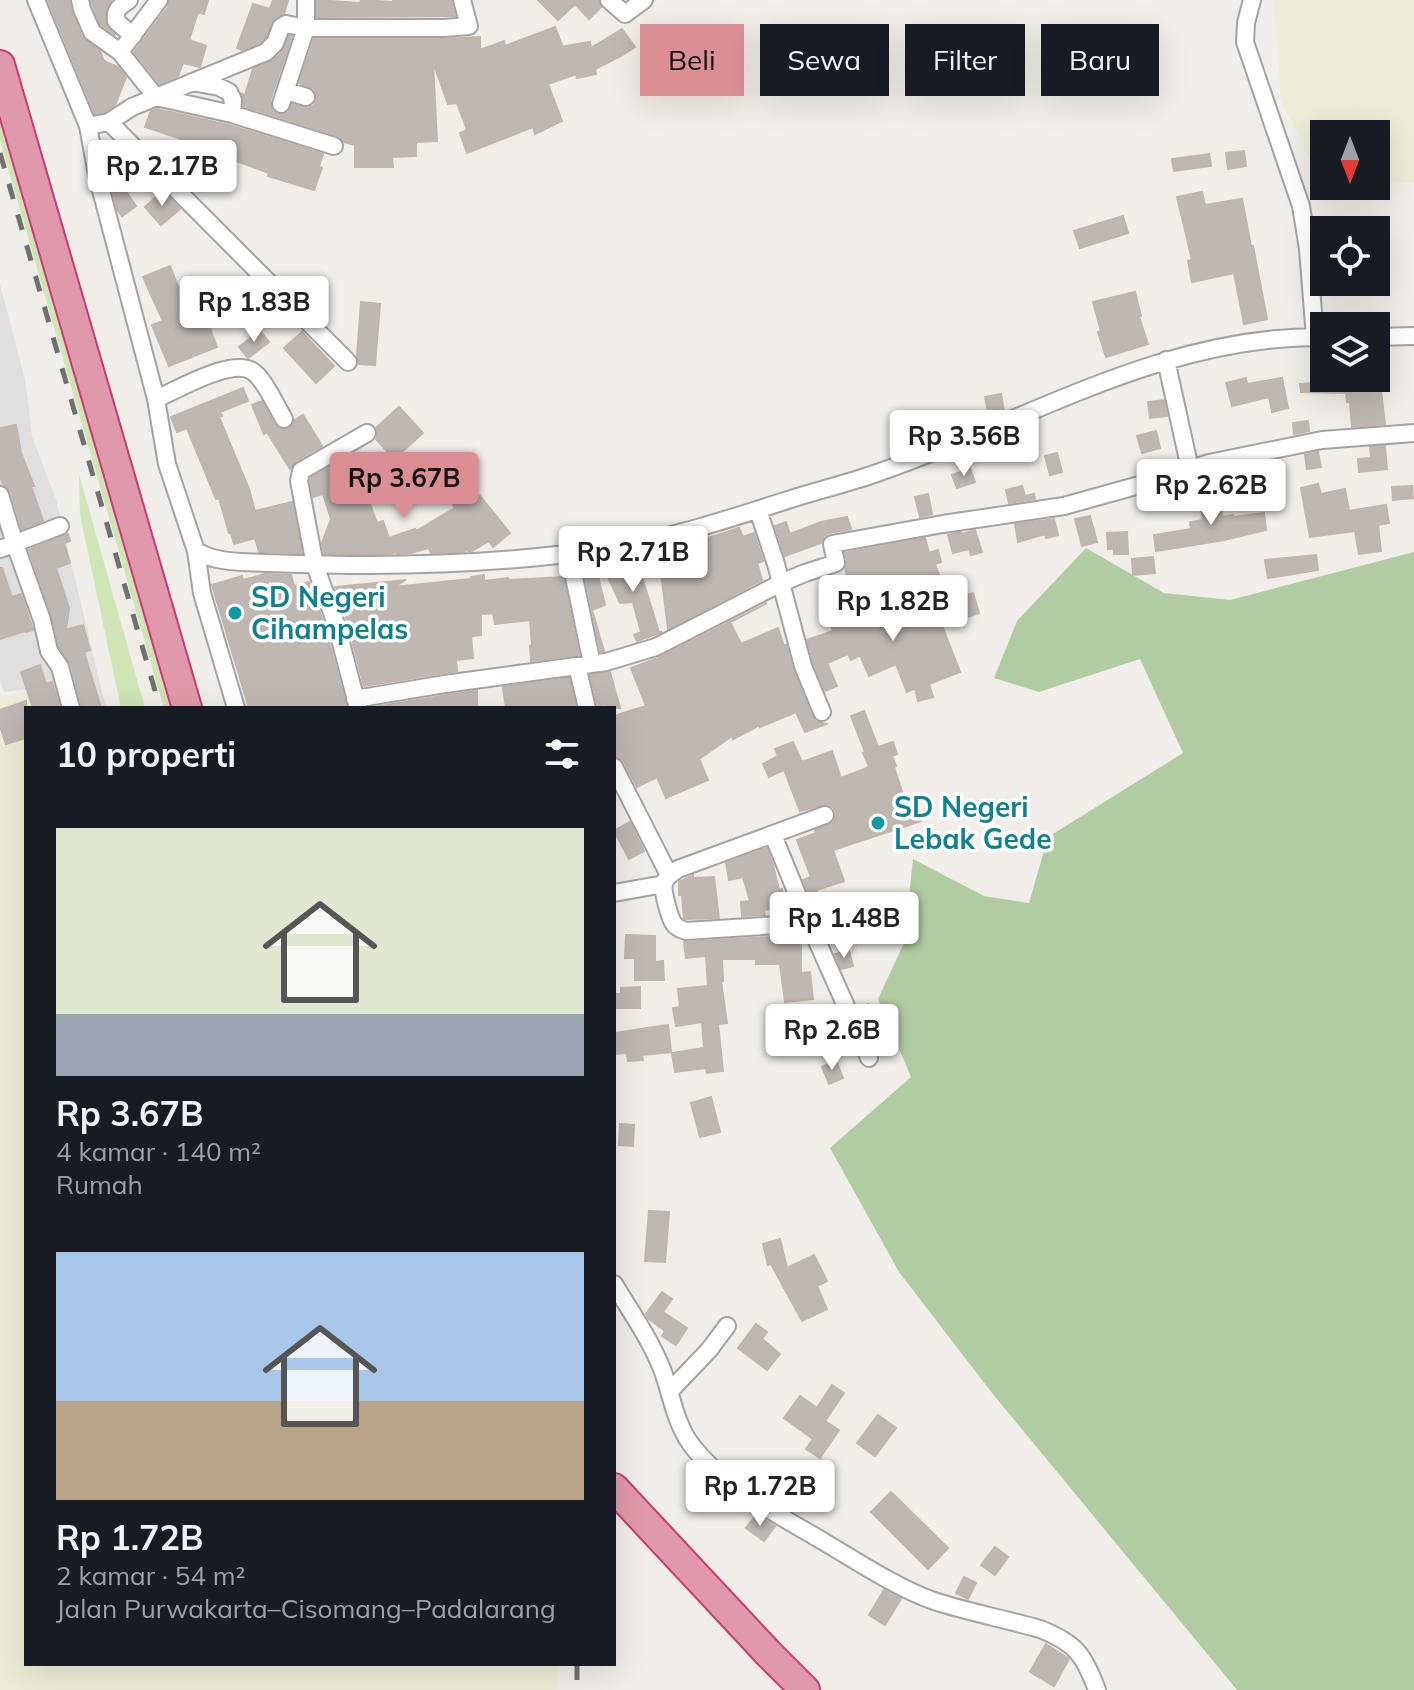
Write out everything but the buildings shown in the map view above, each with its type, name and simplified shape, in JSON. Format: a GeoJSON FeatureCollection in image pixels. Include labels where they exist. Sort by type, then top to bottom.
{"type":"FeatureCollection","features":[{"type":"Feature","properties":{"kind":"highway"},"geometry":{"type":"LineString","coordinates":[[0,65],[186,706]]}},
{"type":"Feature","properties":{"kind":"highway"},"geometry":{"type":"LineString","coordinates":[[616,1490],[805,1690]]}},
{"type":"Feature","properties":{"kind":"street"},"geometry":{"type":"LineString","coordinates":[[36,0],[88,126],[97,175],[156,399],[167,464],[196,551],[202,593],[235,706]]}},
{"type":"Feature","properties":{"kind":"street"},"geometry":{"type":"LineString","coordinates":[[80,0],[92,32],[120,52],[156,97],[232,114],[334,146]]}},
{"type":"Feature","properties":{"kind":"street"},"geometry":{"type":"LineString","coordinates":[[129,0],[115,15],[116,21],[133,36]]}},
{"type":"Feature","properties":{"kind":"street"},"geometry":{"type":"LineString","coordinates":[[120,52],[159,0]]}},
{"type":"Feature","properties":{"kind":"street"},"geometry":{"type":"LineString","coordinates":[[306,0],[306,28],[284,98],[306,97]]}},
{"type":"Feature","properties":{"kind":"street"},"geometry":{"type":"LineString","coordinates":[[88,126],[109,122],[132,107],[266,52],[275,43],[284,25],[306,28],[469,26],[462,0]]}},
{"type":"Feature","properties":{"kind":"street"},"geometry":{"type":"LineString","coordinates":[[609,0],[625,14],[644,0]]}},
{"type":"Feature","properties":{"kind":"street"},"geometry":{"type":"LineString","coordinates":[[1252,0],[1245,42],[1301,206],[1317,312]]}},
{"type":"Feature","properties":{"kind":"street"},"geometry":{"type":"LineString","coordinates":[[191,82],[229,92],[233,100],[232,114]]}},
{"type":"Feature","properties":{"kind":"street"},"geometry":{"type":"LineString","coordinates":[[109,122],[348,362]]}},
{"type":"Feature","properties":{"kind":"street"},"geometry":{"type":"LineString","coordinates":[[1390,337],[1414,336]]}},
{"type":"Feature","properties":{"kind":"street"},"geometry":{"type":"LineString","coordinates":[[196,551],[231,561],[405,565],[612,547],[758,510],[875,474],[959,443],[1122,374],[1166,360],[1238,343],[1310,338]]}},
{"type":"Feature","properties":{"kind":"street"},"geometry":{"type":"LineString","coordinates":[[1166,360],[1190,469]]}},
{"type":"Feature","properties":{"kind":"street"},"geometry":{"type":"LineString","coordinates":[[156,399],[225,369],[244,368],[261,380],[284,419]]}},
{"type":"Feature","properties":{"kind":"street"},"geometry":{"type":"LineString","coordinates":[[367,433],[299,475],[315,565],[336,624],[357,703],[445,684],[606,662],[656,647],[781,583],[836,563],[832,544],[1064,506],[1209,463],[1322,440],[1414,433]]}},
{"type":"Feature","properties":{"kind":"street"},"geometry":{"type":"LineString","coordinates":[[0,495],[7,546],[42,620],[49,651],[60,667],[70,706]]}},
{"type":"Feature","properties":{"kind":"street"},"geometry":{"type":"LineString","coordinates":[[758,510],[803,666],[822,712]]}},
{"type":"Feature","properties":{"kind":"street"},"geometry":{"type":"LineString","coordinates":[[7,546],[60,526]]}},
{"type":"Feature","properties":{"kind":"street"},"geometry":{"type":"LineString","coordinates":[[569,553],[587,706]]}},
{"type":"Feature","properties":{"kind":"street"},"geometry":{"type":"LineString","coordinates":[[616,771],[666,880],[665,895],[673,923],[678,928],[686,931],[809,923]]}},
{"type":"Feature","properties":{"kind":"street"},"geometry":{"type":"LineString","coordinates":[[616,892],[666,880],[678,869],[825,815]]}},
{"type":"Feature","properties":{"kind":"street"},"geometry":{"type":"LineString","coordinates":[[773,835],[869,1058]]}},
{"type":"Feature","properties":{"kind":"street"},"geometry":{"type":"LineString","coordinates":[[616,1287],[661,1367],[688,1440],[714,1470],[759,1503],[868,1569],[931,1600],[1056,1635],[1087,1663],[1097,1690]]}},
{"type":"Feature","properties":{"kind":"street"},"geometry":{"type":"LineString","coordinates":[[669,1392],[727,1326]]}},
{"type":"Feature","properties":{"kind":"shaded area"},"geometry":{"type":"Polygon","coordinates":[[[0,284],[26,384],[32,437],[56,499],[106,706],[48,706],[44,687],[4,692],[0,679],[0,284]]]}},
{"type":"Feature","properties":{"kind":"green space"},"geometry":{"type":"Polygon","coordinates":[[[1276,0],[1414,0],[1414,183],[1390,182],[1390,120],[1310,120],[1310,159],[1281,100],[1276,0]]]}},
{"type":"Feature","properties":{"kind":"green space"},"geometry":{"type":"Polygon","coordinates":[[[0,111],[173,706],[163,706],[0,140],[0,111]]]}},
{"type":"Feature","properties":{"kind":"green space"},"geometry":{"type":"Polygon","coordinates":[[[79,474],[144,706],[121,706],[80,515],[79,474]]]}},
{"type":"Feature","properties":{"kind":"green space"},"geometry":{"type":"Polygon","coordinates":[[[1086,548],[1164,593],[1230,600],[1414,552],[1414,1690],[1237,1690],[992,1393],[899,1272],[830,1148],[911,1077],[878,999],[904,943],[913,859],[984,896],[1029,903],[1048,837],[1183,753],[1140,659],[1039,692],[994,678],[1017,621],[1086,548]]]}},
{"type":"Feature","properties":{"kind":"green space"},"geometry":{"type":"Polygon","coordinates":[[[39,691],[43,706],[24,706],[24,1666],[558,1666],[558,1690],[0,1690],[0,696],[39,691]]]}},
{"type":"Feature","properties":{"kind":"railway"},"geometry":{"type":"LineString","coordinates":[[0,153],[159,706]]}},
{"type":"Feature","properties":{"kind":"railway"},"geometry":{"type":"LineString","coordinates":[[577,1666],[577,1690]]}},
{"type":"Feature","properties":{"kind":"place","name":"SD Negeri Cihampelas"},"geometry":{"type":"Point","coordinates":[235,613]}},
{"type":"Feature","properties":{"kind":"place","name":"SD Negeri Lebak Gede"},"geometry":{"type":"Point","coordinates":[878,823]}}]}
